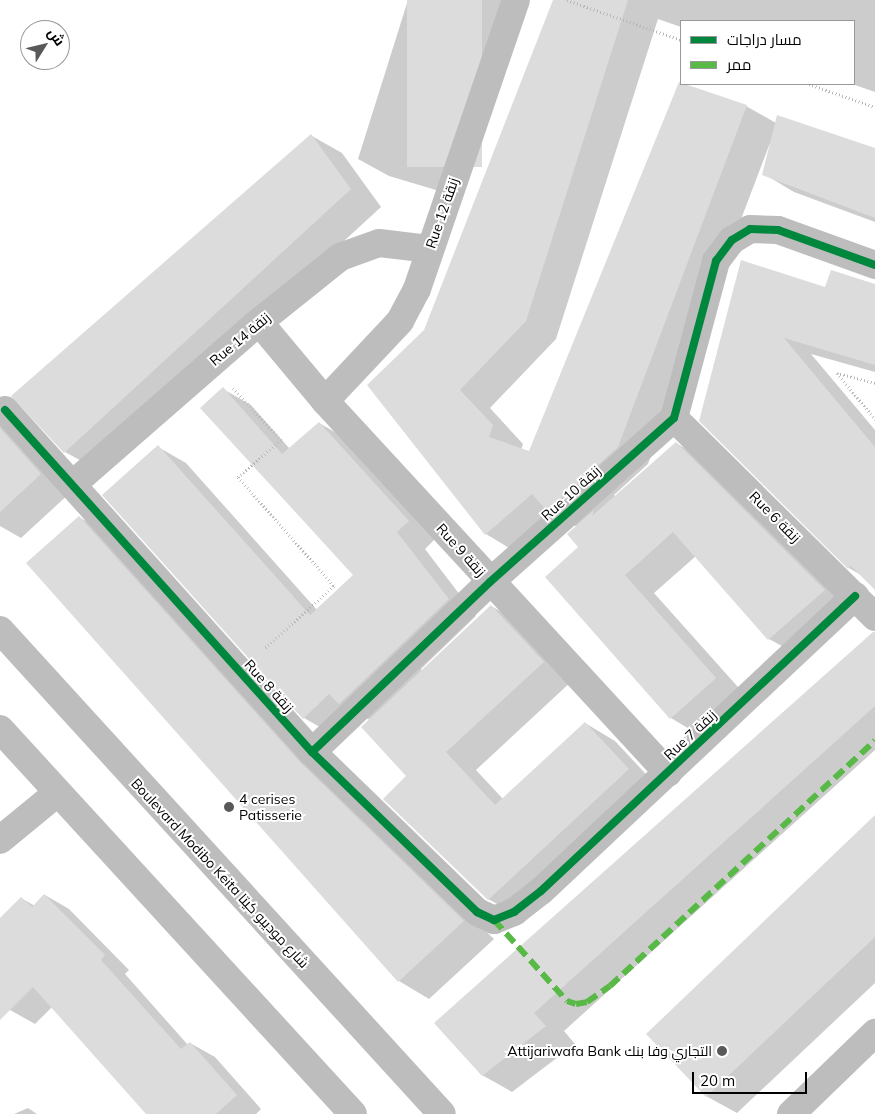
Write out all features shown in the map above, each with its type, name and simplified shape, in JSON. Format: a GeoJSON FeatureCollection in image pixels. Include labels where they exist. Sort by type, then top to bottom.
{"type":"FeatureCollection","features":[{"type":"Feature","properties":{"kind":"street","name":"Rue 12 زنقة"},"geometry":{"type":"LineString","coordinates":[[325,401],[400,321],[417,289],[429,249],[516,0]]}},
{"type":"Feature","properties":{"kind":"street"},"geometry":{"type":"LineString","coordinates":[[674,418],[716,261],[732,240],[750,229],[778,230],[875,265]]}},
{"type":"Feature","properties":{"kind":"street","name":"Rue 14 زنقة"},"geometry":{"type":"LineString","coordinates":[[73,484],[259,322],[340,257],[380,243],[429,249]]}},
{"type":"Feature","properties":{"kind":"street","name":"Rue 9 زنقة"},"geometry":{"type":"LineString","coordinates":[[259,322],[325,401],[668,773]]}},
{"type":"Feature","properties":{"kind":"street","name":"Rue 8 زنقة"},"geometry":{"type":"LineString","coordinates":[[5,410],[312,752],[477,912],[494,920],[514,912],[541,891]]}},
{"type":"Feature","properties":{"kind":"street","name":"Rue 10 زنقة"},"geometry":{"type":"LineString","coordinates":[[312,752],[490,582],[674,418]]}},
{"type":"Feature","properties":{"kind":"street","name":"Rue 6 زنقة"},"geometry":{"type":"LineString","coordinates":[[674,418],[875,617]]}},
{"type":"Feature","properties":{"kind":"street","name":"Rue 7 زنقة"},"geometry":{"type":"LineString","coordinates":[[541,891],[855,596]]}},
{"type":"Feature","properties":{"kind":"street","name":"Boulevard Modibo Keita شارع موديبو كيتا"},"geometry":{"type":"LineString","coordinates":[[0,630],[442,1114]]}},
{"type":"Feature","properties":{"kind":"street"},"geometry":{"type":"LineString","coordinates":[[0,729],[354,1114]]}},
{"type":"Feature","properties":{"kind":"street"},"geometry":{"type":"LineString","coordinates":[[0,840],[57,793]]}},
{"type":"Feature","properties":{"kind":"street"},"geometry":{"type":"LineString","coordinates":[[791,1114],[875,1033]]}},
{"type":"Feature","properties":{"kind":"path"},"geometry":{"type":"LineString","coordinates":[[567,0],[680,40]]}},
{"type":"Feature","properties":{"kind":"path"},"geometry":{"type":"LineString","coordinates":[[811,85],[875,107]]}},
{"type":"Feature","properties":{"kind":"path"},"geometry":{"type":"LineString","coordinates":[[211,364],[280,440],[238,477],[334,586],[239,672]]}},
{"type":"Feature","properties":{"kind":"path"},"geometry":{"type":"LineString","coordinates":[[875,383],[837,373],[875,419]]}},
{"type":"Feature","properties":{"kind":"building"},"geometry":{"type":"Polygon","coordinates":[[[407,0],[482,0],[482,167],[407,167],[407,0]]]}},
{"type":"Feature","properties":{"kind":"building"},"geometry":{"type":"Polygon","coordinates":[[[553,0],[628,0],[526,321],[460,390],[493,425],[489,437],[529,451],[679,82],[680,85],[688,85],[747,105],[618,447],[547,511],[532,494],[485,535],[367,385],[424,330],[553,0]]]}},
{"type":"Feature","properties":{"kind":"building"},"geometry":{"type":"Polygon","coordinates":[[[777,115],[875,148],[875,218],[762,175],[777,115]]]}},
{"type":"Feature","properties":{"kind":"building"},"geometry":{"type":"Polygon","coordinates":[[[311,134],[351,189],[64,453],[11,396],[311,134]]]}},
{"type":"Feature","properties":{"kind":"building"},"geometry":{"type":"Polygon","coordinates":[[[741,260],[825,287],[831,270],[875,284],[875,365],[784,338],[875,447],[875,590],[851,566],[848,569],[699,421],[741,260]]]}},
{"type":"Feature","properties":{"kind":"building"},"geometry":{"type":"Polygon","coordinates":[[[223,387],[282,454],[319,422],[409,521],[397,532],[449,599],[339,704],[329,694],[303,719],[102,495],[158,445],[310,615],[353,575],[200,408],[223,387]]]}},
{"type":"Feature","properties":{"kind":"building"},"geometry":{"type":"Polygon","coordinates":[[[0,428],[41,474],[0,512],[0,428]]]}},
{"type":"Feature","properties":{"kind":"building"},"geometry":{"type":"Polygon","coordinates":[[[676,442],[825,590],[768,640],[673,532],[625,575],[716,678],[670,719],[545,577],[578,547],[567,534],[594,510],[592,516],[676,442]]]}},
{"type":"Feature","properties":{"kind":"building"},"geometry":{"type":"Polygon","coordinates":[[[79,516],[300,762],[464,921],[398,982],[26,563],[79,516]]]}},
{"type":"Feature","properties":{"kind":"building"},"geometry":{"type":"Polygon","coordinates":[[[491,605],[544,662],[446,752],[495,805],[585,722],[629,769],[488,900],[383,799],[406,776],[361,727],[491,605]]]}},
{"type":"Feature","properties":{"kind":"building"},"geometry":{"type":"Polygon","coordinates":[[[875,632],[875,706],[534,1013],[546,1026],[482,1076],[434,1023],[875,632]]]}},
{"type":"Feature","properties":{"kind":"building"},"geometry":{"type":"Polygon","coordinates":[[[875,815],[875,937],[706,1097],[646,1034],[875,815]]]}},
{"type":"Feature","properties":{"kind":"building"},"geometry":{"type":"Polygon","coordinates":[[[44,894],[105,955],[101,960],[181,1049],[190,1042],[237,1095],[216,1114],[146,1114],[33,987],[0,1020],[0,918],[21,897],[32,907],[44,894]]]}},
{"type":"Feature","properties":{"kind":"marked path"},"geometry":{"type":"LineString","coordinates":[[494,920],[567,1001],[576,1004],[587,1002],[610,986],[875,741]]}},
{"type":"Feature","properties":{"kind":"cycle path"},"geometry":{"type":"LineString","coordinates":[[312,752],[490,582],[674,418],[716,261],[732,240],[750,229],[778,230],[875,265]]}},
{"type":"Feature","properties":{"kind":"cycle path"},"geometry":{"type":"LineString","coordinates":[[5,410],[312,752],[477,912],[494,920],[514,912],[541,891],[855,596]]}},
{"type":"Feature","properties":{"kind":"place","name":"4 cerises Patisserie"},"geometry":{"type":"Point","coordinates":[229,807]}},
{"type":"Feature","properties":{"kind":"place","name":"Attijariwafa Bank التجاري وفا بنك"},"geometry":{"type":"Point","coordinates":[722,1051]}}]}
